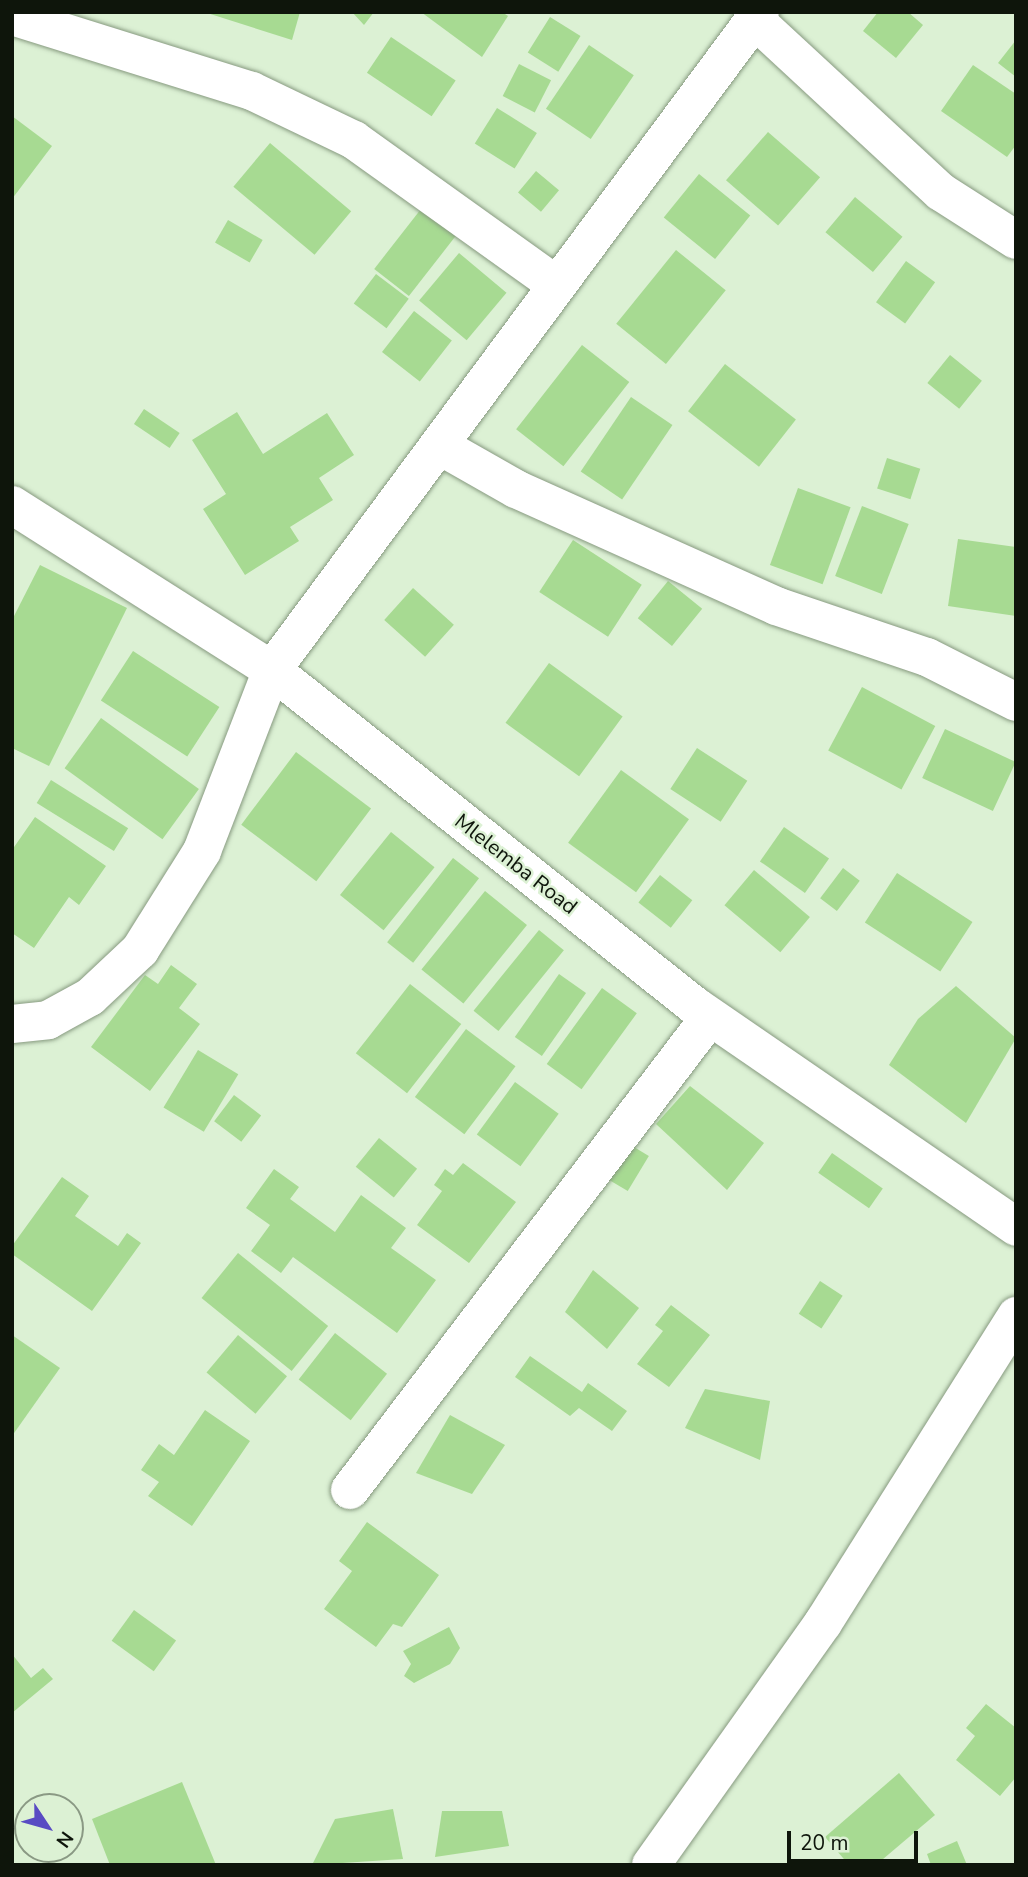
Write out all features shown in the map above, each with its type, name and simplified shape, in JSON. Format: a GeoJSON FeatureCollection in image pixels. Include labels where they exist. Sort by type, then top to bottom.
{"type":"FeatureCollection","features":[{"type":"Feature","properties":{"kind":"street"},"geometry":{"type":"LineString","coordinates":[[12,16],[252,91],[354,140],[555,284]]}},
{"type":"Feature","properties":{"kind":"street"},"geometry":{"type":"LineString","coordinates":[[12,1024],[48,1020],[90,997],[140,950],[202,850],[271,670],[334,578],[442,447],[555,284],[758,16],[941,192],[1016,240]]}},
{"type":"Feature","properties":{"kind":"street"},"geometry":{"type":"LineString","coordinates":[[442,447],[516,489],[776,606],[927,657],[1016,702]]}},
{"type":"Feature","properties":{"kind":"street","name":"Mlelemba Road"},"geometry":{"type":"LineString","coordinates":[[12,505],[271,670],[710,1017],[1016,1227]]}},
{"type":"Feature","properties":{"kind":"street"},"geometry":{"type":"LineString","coordinates":[[349,1490],[710,1017]]}},
{"type":"Feature","properties":{"kind":"street"},"geometry":{"type":"LineString","coordinates":[[651,1865],[823,1623],[1016,1316]]}},
{"type":"Feature","properties":{"kind":"building"},"geometry":{"type":"Polygon","coordinates":[[[204,12],[300,12],[292,40],[204,12]]]}},
{"type":"Feature","properties":{"kind":"building"},"geometry":{"type":"Polygon","coordinates":[[[352,12],[374,12],[364,25],[352,12]]]}},
{"type":"Feature","properties":{"kind":"building"},"geometry":{"type":"Polygon","coordinates":[[[421,12],[502,12],[508,16],[482,57],[421,12]]]}},
{"type":"Feature","properties":{"kind":"building"},"geometry":{"type":"Polygon","coordinates":[[[878,12],[908,12],[923,25],[896,58],[863,31],[878,12]]]}},
{"type":"Feature","properties":{"kind":"building"},"geometry":{"type":"Polygon","coordinates":[[[550,17],[581,36],[558,72],[528,53],[550,17]]]}},
{"type":"Feature","properties":{"kind":"building"},"geometry":{"type":"Polygon","coordinates":[[[391,37],[456,81],[432,116],[367,73],[391,37]]]}},
{"type":"Feature","properties":{"kind":"building"},"geometry":{"type":"Polygon","coordinates":[[[1016,40],[1016,77],[998,63],[1016,40]]]}},
{"type":"Feature","properties":{"kind":"building"},"geometry":{"type":"Polygon","coordinates":[[[589,45],[634,75],[591,139],[546,109],[589,45]]]}},
{"type":"Feature","properties":{"kind":"building"},"geometry":{"type":"Polygon","coordinates":[[[519,64],[551,80],[535,112],[503,96],[519,64]]]}},
{"type":"Feature","properties":{"kind":"building"},"geometry":{"type":"Polygon","coordinates":[[[973,65],[1016,94],[1016,145],[1007,157],[941,111],[973,65]]]}},
{"type":"Feature","properties":{"kind":"building"},"geometry":{"type":"Polygon","coordinates":[[[497,108],[537,133],[515,169],[475,144],[497,108]]]}},
{"type":"Feature","properties":{"kind":"building"},"geometry":{"type":"Polygon","coordinates":[[[12,116],[52,146],[12,199],[12,116]]]}},
{"type":"Feature","properties":{"kind":"building"},"geometry":{"type":"Polygon","coordinates":[[[768,132],[820,177],[778,226],[726,180],[768,132]]]}},
{"type":"Feature","properties":{"kind":"building"},"geometry":{"type":"Polygon","coordinates":[[[270,143],[351,211],[315,255],[233,187],[270,143]]]}},
{"type":"Feature","properties":{"kind":"building"},"geometry":{"type":"Polygon","coordinates":[[[536,171],[559,190],[541,212],[518,192],[536,171]]]}},
{"type":"Feature","properties":{"kind":"building"},"geometry":{"type":"Polygon","coordinates":[[[699,174],[750,216],[715,259],[664,218],[699,174]]]}},
{"type":"Feature","properties":{"kind":"building"},"geometry":{"type":"Polygon","coordinates":[[[855,197],[902,237],[873,272],[825,232],[855,197]]]}},
{"type":"Feature","properties":{"kind":"building"},"geometry":{"type":"Polygon","coordinates":[[[421,209],[456,236],[409,296],[374,269],[421,209]]]}},
{"type":"Feature","properties":{"kind":"building"},"geometry":{"type":"Polygon","coordinates":[[[228,220],[263,240],[250,263],[215,243],[228,220]]]}},
{"type":"Feature","properties":{"kind":"building"},"geometry":{"type":"Polygon","coordinates":[[[676,250],[726,290],[666,364],[616,324],[676,250]]]}},
{"type":"Feature","properties":{"kind":"building"},"geometry":{"type":"Polygon","coordinates":[[[459,253],[506,293],[467,340],[419,300],[459,253]]]}},
{"type":"Feature","properties":{"kind":"building"},"geometry":{"type":"Polygon","coordinates":[[[906,261],[935,282],[905,323],[876,302],[906,261]]]}},
{"type":"Feature","properties":{"kind":"building"},"geometry":{"type":"Polygon","coordinates":[[[376,274],[409,299],[386,328],[354,304],[376,274]]]}},
{"type":"Feature","properties":{"kind":"building"},"geometry":{"type":"Polygon","coordinates":[[[414,311],[452,341],[420,382],[382,352],[414,311]]]}},
{"type":"Feature","properties":{"kind":"building"},"geometry":{"type":"Polygon","coordinates":[[[582,345],[629,382],[563,466],[516,429],[582,345]]]}},
{"type":"Feature","properties":{"kind":"building"},"geometry":{"type":"Polygon","coordinates":[[[950,355],[982,381],[959,409],[927,383],[950,355]]]}},
{"type":"Feature","properties":{"kind":"building"},"geometry":{"type":"Polygon","coordinates":[[[725,364],[796,419],[759,467],[688,411],[725,364]]]}},
{"type":"Feature","properties":{"kind":"building"},"geometry":{"type":"Polygon","coordinates":[[[631,397],[672,425],[622,500],[581,472],[631,397]]]}},
{"type":"Feature","properties":{"kind":"building"},"geometry":{"type":"Polygon","coordinates":[[[144,409],[180,433],[170,448],[134,424],[144,409]]]}},
{"type":"Feature","properties":{"kind":"building"},"geometry":{"type":"Polygon","coordinates":[[[237,412],[263,454],[327,413],[354,455],[319,478],[333,500],[290,527],[299,541],[245,575],[203,509],[226,494],[192,440],[237,412]]]}},
{"type":"Feature","properties":{"kind":"building"},"geometry":{"type":"Polygon","coordinates":[[[887,458],[920,469],[910,499],[877,488],[887,458]]]}},
{"type":"Feature","properties":{"kind":"building"},"geometry":{"type":"Polygon","coordinates":[[[798,488],[851,507],[823,584],[770,565],[798,488]]]}},
{"type":"Feature","properties":{"kind":"building"},"geometry":{"type":"Polygon","coordinates":[[[862,506],[909,524],[882,594],[835,576],[862,506]]]}},
{"type":"Feature","properties":{"kind":"building"},"geometry":{"type":"Polygon","coordinates":[[[958,539],[1016,547],[1016,616],[948,606],[958,539]]]}},
{"type":"Feature","properties":{"kind":"building"},"geometry":{"type":"Polygon","coordinates":[[[573,540],[642,585],[608,637],[539,592],[573,540]]]}},
{"type":"Feature","properties":{"kind":"building"},"geometry":{"type":"Polygon","coordinates":[[[40,565],[127,608],[49,766],[12,748],[12,620],[40,565]]]}},
{"type":"Feature","properties":{"kind":"building"},"geometry":{"type":"Polygon","coordinates":[[[668,581],[702,609],[672,646],[638,618],[668,581]]]}},
{"type":"Feature","properties":{"kind":"building"},"geometry":{"type":"Polygon","coordinates":[[[413,588],[454,625],[425,657],[384,620],[413,588]]]}},
{"type":"Feature","properties":{"kind":"building"},"geometry":{"type":"Polygon","coordinates":[[[133,651],[219,707],[187,757],[101,700],[133,651]]]}},
{"type":"Feature","properties":{"kind":"building"},"geometry":{"type":"Polygon","coordinates":[[[549,663],[623,716],[579,776],[506,723],[549,663]]]}},
{"type":"Feature","properties":{"kind":"building"},"geometry":{"type":"Polygon","coordinates":[[[862,687],[935,726],[901,790],[828,751],[862,687]]]}},
{"type":"Feature","properties":{"kind":"building"},"geometry":{"type":"Polygon","coordinates":[[[101,718],[199,789],[162,839],[65,768],[101,718]]]}},
{"type":"Feature","properties":{"kind":"building"},"geometry":{"type":"Polygon","coordinates":[[[945,729],[1016,762],[993,811],[922,778],[945,729]]]}},
{"type":"Feature","properties":{"kind":"building"},"geometry":{"type":"Polygon","coordinates":[[[697,748],[747,781],[721,822],[670,789],[697,748]]]}},
{"type":"Feature","properties":{"kind":"building"},"geometry":{"type":"Polygon","coordinates":[[[296,752],[371,809],[316,881],[241,825],[296,752]]]}},
{"type":"Feature","properties":{"kind":"building"},"geometry":{"type":"Polygon","coordinates":[[[621,770],[689,819],[636,892],[568,843],[621,770]]]}},
{"type":"Feature","properties":{"kind":"building"},"geometry":{"type":"Polygon","coordinates":[[[51,780],[128,828],[114,851],[37,803],[51,780]]]}},
{"type":"Feature","properties":{"kind":"building"},"geometry":{"type":"Polygon","coordinates":[[[35,817],[106,866],[79,905],[69,897],[34,948],[12,933],[12,850],[35,817]]]}},
{"type":"Feature","properties":{"kind":"building"},"geometry":{"type":"Polygon","coordinates":[[[784,827],[829,859],[805,893],[760,861],[784,827]]]}},
{"type":"Feature","properties":{"kind":"building"},"geometry":{"type":"Polygon","coordinates":[[[391,832],[435,867],[384,930],[340,895],[391,832]]]}},
{"type":"Feature","properties":{"kind":"building"},"geometry":{"type":"Polygon","coordinates":[[[453,858],[479,878],[413,963],[387,942],[453,858]]]}},
{"type":"Feature","properties":{"kind":"building"},"geometry":{"type":"Polygon","coordinates":[[[843,868],[860,881],[837,911],[820,898],[843,868]]]}},
{"type":"Feature","properties":{"kind":"building"},"geometry":{"type":"Polygon","coordinates":[[[754,870],[810,917],[780,952],[724,905],[754,870]]]}},
{"type":"Feature","properties":{"kind":"building"},"geometry":{"type":"Polygon","coordinates":[[[897,873],[972,922],[940,971],[865,922],[897,873]]]}},
{"type":"Feature","properties":{"kind":"building"},"geometry":{"type":"Polygon","coordinates":[[[660,875],[692,900],[671,928],[638,903],[660,875]]]}},
{"type":"Feature","properties":{"kind":"building"},"geometry":{"type":"Polygon","coordinates":[[[485,891],[527,925],[463,1003],[421,969],[485,891]]]}},
{"type":"Feature","properties":{"kind":"building"},"geometry":{"type":"Polygon","coordinates":[[[539,930],[564,950],[498,1031],[474,1011],[539,930]]]}},
{"type":"Feature","properties":{"kind":"building"},"geometry":{"type":"Polygon","coordinates":[[[171,965],[197,984],[179,1008],[200,1024],[150,1091],[91,1047],[145,975],[158,984],[171,965]]]}},
{"type":"Feature","properties":{"kind":"building"},"geometry":{"type":"Polygon","coordinates":[[[559,974],[586,993],[542,1056],[515,1037],[559,974]]]}},
{"type":"Feature","properties":{"kind":"building"},"geometry":{"type":"Polygon","coordinates":[[[410,984],[461,1024],[407,1093],[356,1053],[410,984]]]}},
{"type":"Feature","properties":{"kind":"building"},"geometry":{"type":"Polygon","coordinates":[[[956,986],[1016,1038],[966,1123],[889,1065],[918,1019],[956,986]]]}},
{"type":"Feature","properties":{"kind":"building"},"geometry":{"type":"Polygon","coordinates":[[[602,988],[637,1013],[582,1089],[547,1064],[602,988]]]}},
{"type":"Feature","properties":{"kind":"building"},"geometry":{"type":"Polygon","coordinates":[[[466,1029],[516,1066],[464,1134],[415,1097],[466,1029]]]}},
{"type":"Feature","properties":{"kind":"building"},"geometry":{"type":"Polygon","coordinates":[[[198,1050],[238,1074],[204,1132],[163,1107],[198,1050]]]}},
{"type":"Feature","properties":{"kind":"building"},"geometry":{"type":"Polygon","coordinates":[[[515,1082],[559,1114],[520,1166],[477,1135],[515,1082]]]}},
{"type":"Feature","properties":{"kind":"building"},"geometry":{"type":"Polygon","coordinates":[[[690,1086],[764,1143],[727,1190],[656,1124],[690,1086]]]}},
{"type":"Feature","properties":{"kind":"building"},"geometry":{"type":"Polygon","coordinates":[[[234,1095],[261,1115],[241,1142],[214,1121],[234,1095]]]}},
{"type":"Feature","properties":{"kind":"building"},"geometry":{"type":"Polygon","coordinates":[[[379,1138],[417,1169],[394,1198],[356,1167],[379,1138]]]}},
{"type":"Feature","properties":{"kind":"building"},"geometry":{"type":"Polygon","coordinates":[[[624,1141],[649,1156],[628,1191],[603,1176],[624,1141]]]}},
{"type":"Feature","properties":{"kind":"building"},"geometry":{"type":"Polygon","coordinates":[[[832,1153],[883,1189],[869,1208],[818,1173],[832,1153]]]}},
{"type":"Feature","properties":{"kind":"building"},"geometry":{"type":"Polygon","coordinates":[[[463,1163],[516,1202],[469,1263],[417,1225],[442,1191],[434,1185],[445,1169],[453,1175],[463,1163]]]}},
{"type":"Feature","properties":{"kind":"building"},"geometry":{"type":"Polygon","coordinates":[[[274,1169],[299,1187],[290,1199],[335,1232],[361,1195],[406,1228],[391,1248],[436,1280],[397,1333],[293,1257],[281,1273],[251,1251],[270,1225],[246,1208],[274,1169]]]}},
{"type":"Feature","properties":{"kind":"building"},"geometry":{"type":"Polygon","coordinates":[[[62,1177],[89,1196],[75,1216],[118,1246],[127,1233],[141,1243],[92,1311],[12,1254],[12,1246],[62,1177]]]}},
{"type":"Feature","properties":{"kind":"building"},"geometry":{"type":"Polygon","coordinates":[[[238,1253],[328,1326],[292,1371],[201,1298],[238,1253]]]}},
{"type":"Feature","properties":{"kind":"building"},"geometry":{"type":"Polygon","coordinates":[[[593,1270],[639,1308],[607,1349],[565,1312],[593,1270]]]}},
{"type":"Feature","properties":{"kind":"building"},"geometry":{"type":"Polygon","coordinates":[[[820,1281],[843,1296],[821,1328],[799,1314],[820,1281]]]}},
{"type":"Feature","properties":{"kind":"building"},"geometry":{"type":"Polygon","coordinates":[[[671,1305],[710,1335],[669,1387],[637,1364],[663,1331],[655,1325],[671,1305]]]}},
{"type":"Feature","properties":{"kind":"building"},"geometry":{"type":"Polygon","coordinates":[[[335,1333],[387,1374],[351,1420],[299,1379],[335,1333]]]}},
{"type":"Feature","properties":{"kind":"building"},"geometry":{"type":"Polygon","coordinates":[[[12,1335],[60,1368],[12,1436],[12,1335]]]}},
{"type":"Feature","properties":{"kind":"building"},"geometry":{"type":"Polygon","coordinates":[[[238,1335],[287,1376],[256,1414],[207,1373],[238,1335]]]}},
{"type":"Feature","properties":{"kind":"building"},"geometry":{"type":"Polygon","coordinates":[[[530,1356],[582,1392],[588,1383],[627,1411],[612,1431],[579,1408],[570,1416],[515,1377],[530,1356]]]}},
{"type":"Feature","properties":{"kind":"building"},"geometry":{"type":"Polygon","coordinates":[[[705,1389],[770,1401],[760,1460],[685,1428],[705,1389]]]}},
{"type":"Feature","properties":{"kind":"building"},"geometry":{"type":"Polygon","coordinates":[[[205,1410],[250,1441],[192,1526],[148,1496],[159,1482],[141,1470],[159,1444],[174,1455],[205,1410]]]}},
{"type":"Feature","properties":{"kind":"building"},"geometry":{"type":"Polygon","coordinates":[[[450,1415],[505,1445],[472,1494],[416,1473],[450,1415]]]}},
{"type":"Feature","properties":{"kind":"building"},"geometry":{"type":"Polygon","coordinates":[[[367,1522],[439,1575],[402,1627],[393,1624],[376,1647],[324,1609],[352,1571],[339,1561],[367,1522]]]}},
{"type":"Feature","properties":{"kind":"building"},"geometry":{"type":"Polygon","coordinates":[[[134,1610],[176,1641],[154,1671],[112,1641],[134,1610]]]}},
{"type":"Feature","properties":{"kind":"building"},"geometry":{"type":"Polygon","coordinates":[[[449,1627],[460,1648],[450,1664],[414,1683],[404,1676],[411,1664],[403,1651],[449,1627]]]}},
{"type":"Feature","properties":{"kind":"building"},"geometry":{"type":"Polygon","coordinates":[[[12,1654],[31,1678],[43,1668],[53,1679],[12,1713],[12,1654]]]}},
{"type":"Feature","properties":{"kind":"building"},"geometry":{"type":"Polygon","coordinates":[[[986,1704],[1016,1728],[1016,1777],[1000,1796],[956,1760],[975,1736],[966,1728],[986,1704]]]}},
{"type":"Feature","properties":{"kind":"building"},"geometry":{"type":"Polygon","coordinates":[[[899,1773],[935,1815],[876,1865],[849,1865],[825,1837],[899,1773]]]}},
{"type":"Feature","properties":{"kind":"building"},"geometry":{"type":"Polygon","coordinates":[[[182,1782],[216,1865],[110,1865],[92,1819],[182,1782]]]}},
{"type":"Feature","properties":{"kind":"building"},"geometry":{"type":"Polygon","coordinates":[[[393,1809],[403,1859],[312,1865],[335,1819],[393,1809]]]}},
{"type":"Feature","properties":{"kind":"building"},"geometry":{"type":"Polygon","coordinates":[[[442,1811],[502,1811],[509,1846],[435,1857],[442,1811]]]}},
{"type":"Feature","properties":{"kind":"building"},"geometry":{"type":"Polygon","coordinates":[[[957,1841],[967,1865],[931,1865],[927,1854],[957,1841]]]}}]}
